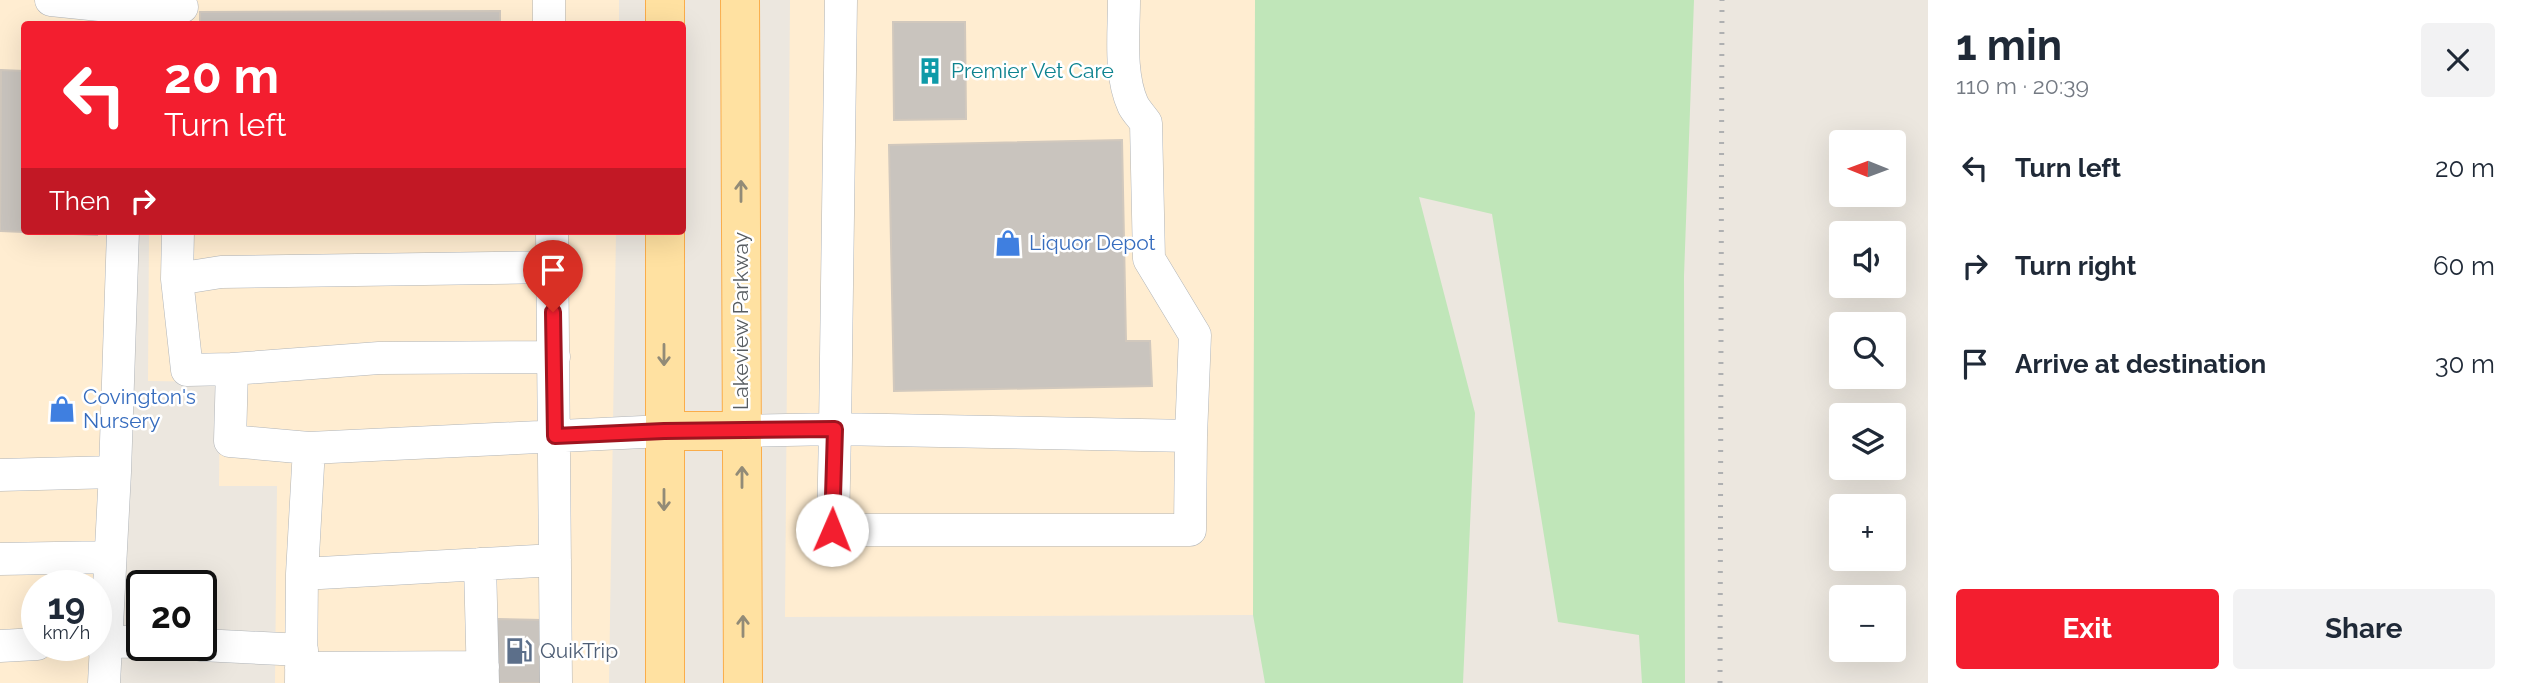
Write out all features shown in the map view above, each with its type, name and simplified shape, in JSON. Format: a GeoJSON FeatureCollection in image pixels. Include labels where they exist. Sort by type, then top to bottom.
{"type":"FeatureCollection","features":[{"type":"Feature","properties":{"kind":"main road"},"geometry":{"type":"LineString","coordinates":[[665,21],[666,0]]}},
{"type":"Feature","properties":{"kind":"main road","name":"Lakeview Parkway"},"geometry":{"type":"LineString","coordinates":[[740,0],[743,683]]}},
{"type":"Feature","properties":{"kind":"main road"},"geometry":{"type":"LineString","coordinates":[[665,235],[665,683]]}},
{"type":"Feature","properties":{"kind":"main road"},"geometry":{"type":"LineString","coordinates":[[664,431],[741,431]]}},
{"type":"Feature","properties":{"kind":"lane"},"geometry":{"type":"LineString","coordinates":[[51,0],[129,16],[182,11]]}},
{"type":"Feature","properties":{"kind":"lane"},"geometry":{"type":"LineString","coordinates":[[549,0],[549,21]]}},
{"type":"Feature","properties":{"kind":"lane"},"geometry":{"type":"LineString","coordinates":[[841,0],[832,530],[1190,530],[1195,335],[1149,260],[1146,123],[1133,105],[1128,87],[1124,63],[1124,0]]}},
{"type":"Feature","properties":{"kind":"lane"},"geometry":{"type":"LineString","coordinates":[[109,570],[115,472],[122,235]]}},
{"type":"Feature","properties":{"kind":"lane"},"geometry":{"type":"LineString","coordinates":[[178,235],[177,279],[187,370],[379,358],[554,357]]}},
{"type":"Feature","properties":{"kind":"lane"},"geometry":{"type":"LineString","coordinates":[[552,235],[556,683]]}},
{"type":"Feature","properties":{"kind":"lane"},"geometry":{"type":"LineString","coordinates":[[177,279],[221,272],[552,267]]}},
{"type":"Feature","properties":{"kind":"lane"},"geometry":{"type":"LineString","coordinates":[[232,369],[230,441],[309,448],[664,431]]}},
{"type":"Feature","properties":{"kind":"lane"},"geometry":{"type":"LineString","coordinates":[[741,431],[835,429],[1191,436]]}},
{"type":"Feature","properties":{"kind":"lane"},"geometry":{"type":"LineString","coordinates":[[301,667],[302,574],[309,448]]}},
{"type":"Feature","properties":{"kind":"lane"},"geometry":{"type":"LineString","coordinates":[[0,475],[115,472]]}},
{"type":"Feature","properties":{"kind":"lane"},"geometry":{"type":"LineString","coordinates":[[0,559],[110,557]]}},
{"type":"Feature","properties":{"kind":"lane"},"geometry":{"type":"LineString","coordinates":[[302,574],[555,560]]}},
{"type":"Feature","properties":{"kind":"lane"},"geometry":{"type":"LineString","coordinates":[[217,649],[301,667],[483,675],[480,564]]}},
{"type":"Feature","properties":{"kind":"lane"},"geometry":{"type":"LineString","coordinates":[[0,646],[21,645]]}},
{"type":"Feature","properties":{"kind":"lane"},"geometry":{"type":"LineString","coordinates":[[102,661],[104,683]]}},
{"type":"Feature","properties":{"kind":"shaded area","name":"Covington's Nursery"},"geometry":{"type":"Polygon","coordinates":[[[0,0],[138,0],[137,21],[21,21],[21,235],[130,235],[115,683],[0,683],[0,0]]]}},
{"type":"Feature","properties":{"kind":"shaded area"},"geometry":{"type":"Polygon","coordinates":[[[152,0],[619,0],[619,21],[152,21],[152,0]]]}},
{"type":"Feature","properties":{"kind":"shaded area"},"geometry":{"type":"Polygon","coordinates":[[[790,0],[1255,0],[1253,615],[785,617],[790,0]]]}},
{"type":"Feature","properties":{"kind":"shaded area"},"geometry":{"type":"Polygon","coordinates":[[[149,235],[616,235],[609,683],[275,683],[277,486],[219,486],[220,382],[148,381],[149,235]]]}},
{"type":"Feature","properties":{"kind":"green space"},"geometry":{"type":"Polygon","coordinates":[[[1255,0],[1694,0],[1684,276],[1685,683],[1642,683],[1639,635],[1558,622],[1492,214],[1419,197],[1475,413],[1463,683],[1265,683],[1253,615],[1255,0]]]}},
{"type":"Feature","properties":{"kind":"building"},"geometry":{"type":"Polygon","coordinates":[[[500,11],[500,21],[200,21],[200,12],[500,11]]]}},
{"type":"Feature","properties":{"kind":"building","name":"Premier Vet Care"},"geometry":{"type":"Polygon","coordinates":[[[893,22],[965,22],[966,119],[894,120],[893,22]]]}},
{"type":"Feature","properties":{"kind":"building"},"geometry":{"type":"Polygon","coordinates":[[[1,70],[21,71],[21,232],[0,231],[1,70]]]}},
{"type":"Feature","properties":{"kind":"building","name":"Liquor Depot"},"geometry":{"type":"Polygon","coordinates":[[[1122,140],[1126,341],[1150,341],[1152,386],[894,391],[889,145],[1122,140]]]}},
{"type":"Feature","properties":{"kind":"building","name":"QuikTrip"},"geometry":{"type":"Polygon","coordinates":[[[497,619],[541,620],[541,683],[496,683],[497,619]]]}},
{"type":"Feature","properties":{"kind":"railway"},"geometry":{"type":"LineString","coordinates":[[1720,683],[1722,0]]}},
{"type":"Feature","properties":{"kind":"place","name":"Premier Vet Care"},"geometry":{"type":"Point","coordinates":[930,71]}},
{"type":"Feature","properties":{"kind":"place","name":"Liquor Depot"},"geometry":{"type":"Point","coordinates":[1008,243]}},
{"type":"Feature","properties":{"kind":"place","name":"Covington's Nursery"},"geometry":{"type":"Point","coordinates":[62,409]}},
{"type":"Feature","properties":{"kind":"place","name":"QuikTrip"},"geometry":{"type":"Point","coordinates":[519,651]}},
{"type":"Feature","properties":{"kind":"route"},"geometry":{"type":"LineString","coordinates":[[553,312],[555,436],[664,431],[835,429],[832,530]]}}]}
